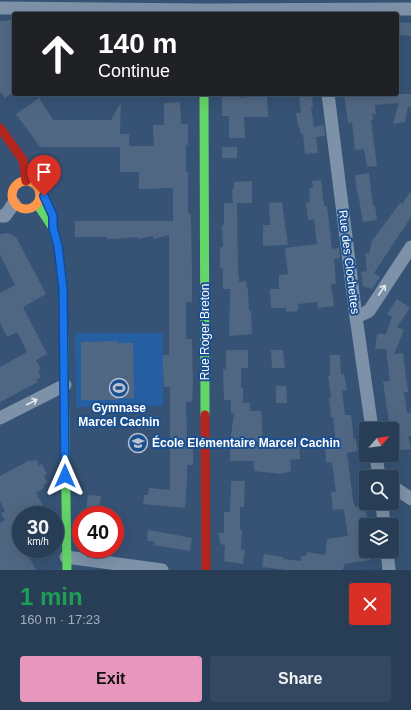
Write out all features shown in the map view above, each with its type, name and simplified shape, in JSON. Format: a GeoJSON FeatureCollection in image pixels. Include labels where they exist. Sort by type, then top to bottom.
{"type":"FeatureCollection","features":[{"type":"Feature","properties":{"kind":"street"},"geometry":{"type":"LineString","coordinates":[[0,8],[204,12],[317,11],[392,8],[411,9]]}},
{"type":"Feature","properties":{"kind":"street","name":"Rue Roger Breton"},"geometry":{"type":"LineString","coordinates":[[204,96],[206,570]]}},
{"type":"Feature","properties":{"kind":"street","name":"Rue des Clochettes"},"geometry":{"type":"LineString","coordinates":[[328,96],[356,317],[371,422]]}},
{"type":"Feature","properties":{"kind":"street"},"geometry":{"type":"LineString","coordinates":[[0,128],[18,150],[23,160],[26,181]]}},
{"type":"Feature","properties":{"kind":"street"},"geometry":{"type":"LineString","coordinates":[[26,181],[34,184],[40,192],[39,201],[37,204],[33,207],[25,209],[20,208],[14,203],[12,194],[15,186],[26,181]]}},
{"type":"Feature","properties":{"kind":"street"},"geometry":{"type":"LineString","coordinates":[[0,216],[5,216],[14,203]]}},
{"type":"Feature","properties":{"kind":"street"},"geometry":{"type":"LineString","coordinates":[[37,204],[53,228],[58,246],[63,289],[67,564],[162,570]]}},
{"type":"Feature","properties":{"kind":"street"},"geometry":{"type":"LineString","coordinates":[[356,317],[369,311],[411,247]]}},
{"type":"Feature","properties":{"kind":"street"},"geometry":{"type":"LineString","coordinates":[[0,418],[64,385]]}},
{"type":"Feature","properties":{"kind":"street"},"geometry":{"type":"LineString","coordinates":[[399,491],[411,499]]}},
{"type":"Feature","properties":{"kind":"street"},"geometry":{"type":"LineString","coordinates":[[388,558],[390,570]]}},
{"type":"Feature","properties":{"kind":"lane"},"geometry":{"type":"LineString","coordinates":[[23,160],[33,171],[50,209],[53,216],[53,228]]}},
{"type":"Feature","properties":{"kind":"shaded area","name":"Gymnase Marcel Cachin"},"geometry":{"type":"Polygon","coordinates":[[[75,333],[163,333],[163,406],[76,407],[75,333]]]}},
{"type":"Feature","properties":{"kind":"building"},"geometry":{"type":"Polygon","coordinates":[[[12,20],[12,93],[5,98],[0,92],[0,21],[12,20]]]}},
{"type":"Feature","properties":{"kind":"building"},"geometry":{"type":"Polygon","coordinates":[[[399,22],[411,23],[411,36],[399,35],[399,22]]]}},
{"type":"Feature","properties":{"kind":"building"},"geometry":{"type":"Polygon","coordinates":[[[399,94],[411,94],[411,108],[408,106],[405,122],[393,124],[399,103],[375,105],[376,114],[372,114],[373,120],[371,120],[377,166],[367,167],[364,149],[355,150],[352,122],[348,123],[344,96],[399,96],[399,94]]]}},
{"type":"Feature","properties":{"kind":"building"},"geometry":{"type":"Polygon","coordinates":[[[222,96],[240,96],[240,98],[267,96],[268,117],[244,117],[245,138],[229,138],[229,116],[222,116],[222,96]]]}},
{"type":"Feature","properties":{"kind":"building"},"geometry":{"type":"Polygon","coordinates":[[[299,96],[312,96],[313,107],[311,107],[314,127],[324,125],[325,136],[316,137],[318,153],[305,154],[303,134],[301,134],[299,125],[298,126],[296,113],[301,113],[299,96]]]}},
{"type":"Feature","properties":{"kind":"building"},"geometry":{"type":"Polygon","coordinates":[[[39,98],[53,120],[111,120],[121,102],[120,134],[129,134],[129,146],[154,146],[153,125],[164,125],[164,103],[180,102],[181,124],[188,124],[186,172],[188,172],[188,213],[191,214],[192,302],[186,302],[186,339],[192,339],[193,386],[192,402],[186,402],[187,438],[193,438],[193,465],[187,465],[185,508],[143,504],[144,495],[148,495],[149,488],[170,490],[170,387],[164,387],[163,370],[163,355],[169,355],[169,235],[154,239],[153,236],[138,239],[138,237],[107,239],[107,237],[75,237],[75,221],[173,221],[173,188],[139,189],[139,172],[120,172],[120,147],[40,147],[16,114],[39,98]]]}},
{"type":"Feature","properties":{"kind":"building"},"geometry":{"type":"Polygon","coordinates":[[[222,147],[237,147],[237,158],[222,158],[222,147]]]}},
{"type":"Feature","properties":{"kind":"building"},"geometry":{"type":"Polygon","coordinates":[[[369,173],[373,206],[375,206],[377,220],[363,222],[355,175],[369,173]]]}},
{"type":"Feature","properties":{"kind":"building"},"geometry":{"type":"Polygon","coordinates":[[[321,180],[324,206],[327,206],[332,249],[339,248],[340,258],[334,259],[336,284],[331,284],[334,306],[318,308],[317,302],[298,304],[298,311],[286,312],[286,308],[271,308],[270,289],[279,289],[279,275],[288,274],[285,248],[317,244],[314,219],[308,220],[306,203],[310,202],[309,188],[313,187],[312,181],[321,180]]]}},
{"type":"Feature","properties":{"kind":"building"},"geometry":{"type":"Polygon","coordinates":[[[252,181],[252,203],[237,203],[238,275],[239,282],[246,281],[248,289],[252,334],[229,336],[230,289],[223,289],[223,268],[220,268],[220,247],[223,247],[222,225],[224,225],[224,203],[233,203],[232,189],[234,189],[234,182],[252,181]]]}},
{"type":"Feature","properties":{"kind":"building"},"geometry":{"type":"Polygon","coordinates":[[[411,191],[411,217],[374,273],[380,277],[372,289],[363,286],[361,272],[367,271],[365,253],[369,254],[372,241],[400,203],[402,204],[411,191]]]}},
{"type":"Feature","properties":{"kind":"building"},"geometry":{"type":"Polygon","coordinates":[[[282,202],[288,245],[263,246],[263,225],[270,225],[269,203],[282,202]]]}},
{"type":"Feature","properties":{"kind":"building"},"geometry":{"type":"Polygon","coordinates":[[[8,233],[16,237],[46,294],[23,307],[47,354],[36,360],[41,369],[38,371],[41,377],[36,380],[38,382],[0,402],[0,367],[27,352],[17,332],[7,337],[0,323],[0,293],[15,285],[0,255],[0,234],[8,233]]]}},
{"type":"Feature","properties":{"kind":"building"},"geometry":{"type":"Polygon","coordinates":[[[397,299],[410,308],[397,327],[404,330],[394,354],[403,353],[408,392],[404,392],[407,413],[411,413],[411,436],[408,436],[411,449],[399,450],[399,422],[389,422],[383,382],[390,381],[386,349],[375,349],[377,334],[386,334],[392,317],[387,314],[397,299]]]}},
{"type":"Feature","properties":{"kind":"building"},"geometry":{"type":"Polygon","coordinates":[[[118,341],[118,343],[133,343],[134,398],[118,398],[118,400],[81,400],[81,342],[118,341]]]}},
{"type":"Feature","properties":{"kind":"building"},"geometry":{"type":"Polygon","coordinates":[[[226,350],[248,350],[248,368],[241,368],[243,403],[250,403],[250,411],[261,411],[263,439],[296,439],[296,442],[299,441],[300,459],[290,460],[291,471],[280,474],[254,471],[254,461],[230,461],[230,443],[234,413],[231,413],[231,400],[224,400],[223,369],[226,369],[226,350]]]}},
{"type":"Feature","properties":{"kind":"building"},"geometry":{"type":"Polygon","coordinates":[[[271,350],[283,350],[285,368],[272,368],[271,350]]]}},
{"type":"Feature","properties":{"kind":"building"},"geometry":{"type":"Polygon","coordinates":[[[330,355],[340,355],[341,374],[344,374],[347,390],[342,391],[345,415],[351,415],[354,439],[356,439],[358,451],[347,453],[353,499],[355,507],[359,507],[359,510],[366,510],[367,518],[359,518],[359,558],[370,558],[370,560],[344,564],[343,570],[287,570],[262,567],[264,554],[283,557],[283,559],[301,561],[301,556],[306,556],[307,552],[325,555],[327,539],[348,536],[344,509],[333,510],[331,492],[336,492],[332,462],[326,463],[325,446],[336,445],[329,398],[331,397],[328,376],[330,375],[330,355]]]}},
{"type":"Feature","properties":{"kind":"building"},"geometry":{"type":"Polygon","coordinates":[[[276,386],[286,386],[287,403],[276,403],[276,386]]]}},
{"type":"Feature","properties":{"kind":"building"},"geometry":{"type":"Polygon","coordinates":[[[36,459],[39,466],[42,464],[47,474],[44,476],[47,483],[43,485],[44,488],[36,493],[43,506],[12,506],[12,558],[30,558],[36,570],[0,570],[0,523],[5,520],[1,514],[5,511],[0,501],[0,476],[30,460],[31,462],[36,459]]]}},
{"type":"Feature","properties":{"kind":"building"},"geometry":{"type":"Polygon","coordinates":[[[231,481],[245,481],[244,507],[240,507],[240,529],[242,530],[241,549],[245,550],[243,564],[224,561],[225,546],[220,543],[219,533],[224,533],[224,512],[230,512],[231,481]]]}},
{"type":"Feature","properties":{"kind":"building"},"geometry":{"type":"Polygon","coordinates":[[[88,495],[101,496],[100,506],[87,506],[88,495]]]}},
{"type":"Feature","properties":{"kind":"building"},"geometry":{"type":"Polygon","coordinates":[[[148,530],[192,538],[190,551],[154,545],[154,541],[147,541],[148,530]]]}},
{"type":"Feature","properties":{"kind":"traffic: fast"},"geometry":{"type":"LineString","coordinates":[[204,96],[205,415]]}},
{"type":"Feature","properties":{"kind":"traffic: fast"},"geometry":{"type":"LineString","coordinates":[[37,204],[53,228],[58,246],[63,289],[67,570]]}},
{"type":"Feature","properties":{"kind":"traffic: slow"},"geometry":{"type":"LineString","coordinates":[[26,181],[36,185],[40,195],[36,205],[26,209],[16,205],[12,195],[16,185],[26,181]]}},
{"type":"Feature","properties":{"kind":"traffic: jam"},"geometry":{"type":"LineString","coordinates":[[0,128],[23,160],[26,181]]}},
{"type":"Feature","properties":{"kind":"traffic: jam"},"geometry":{"type":"LineString","coordinates":[[205,415],[206,570]]}},
{"type":"Feature","properties":{"kind":"place","name":"Gymnase Marcel Cachin"},"geometry":{"type":"Point","coordinates":[119,388]}},
{"type":"Feature","properties":{"kind":"place","name":"École Elémentaire Marcel Cachin"},"geometry":{"type":"Point","coordinates":[138,443]}},
{"type":"Feature","properties":{"kind":"route"},"geometry":{"type":"LineString","coordinates":[[44,196],[53,216],[53,228],[58,246],[63,289],[65,476]]}}]}
